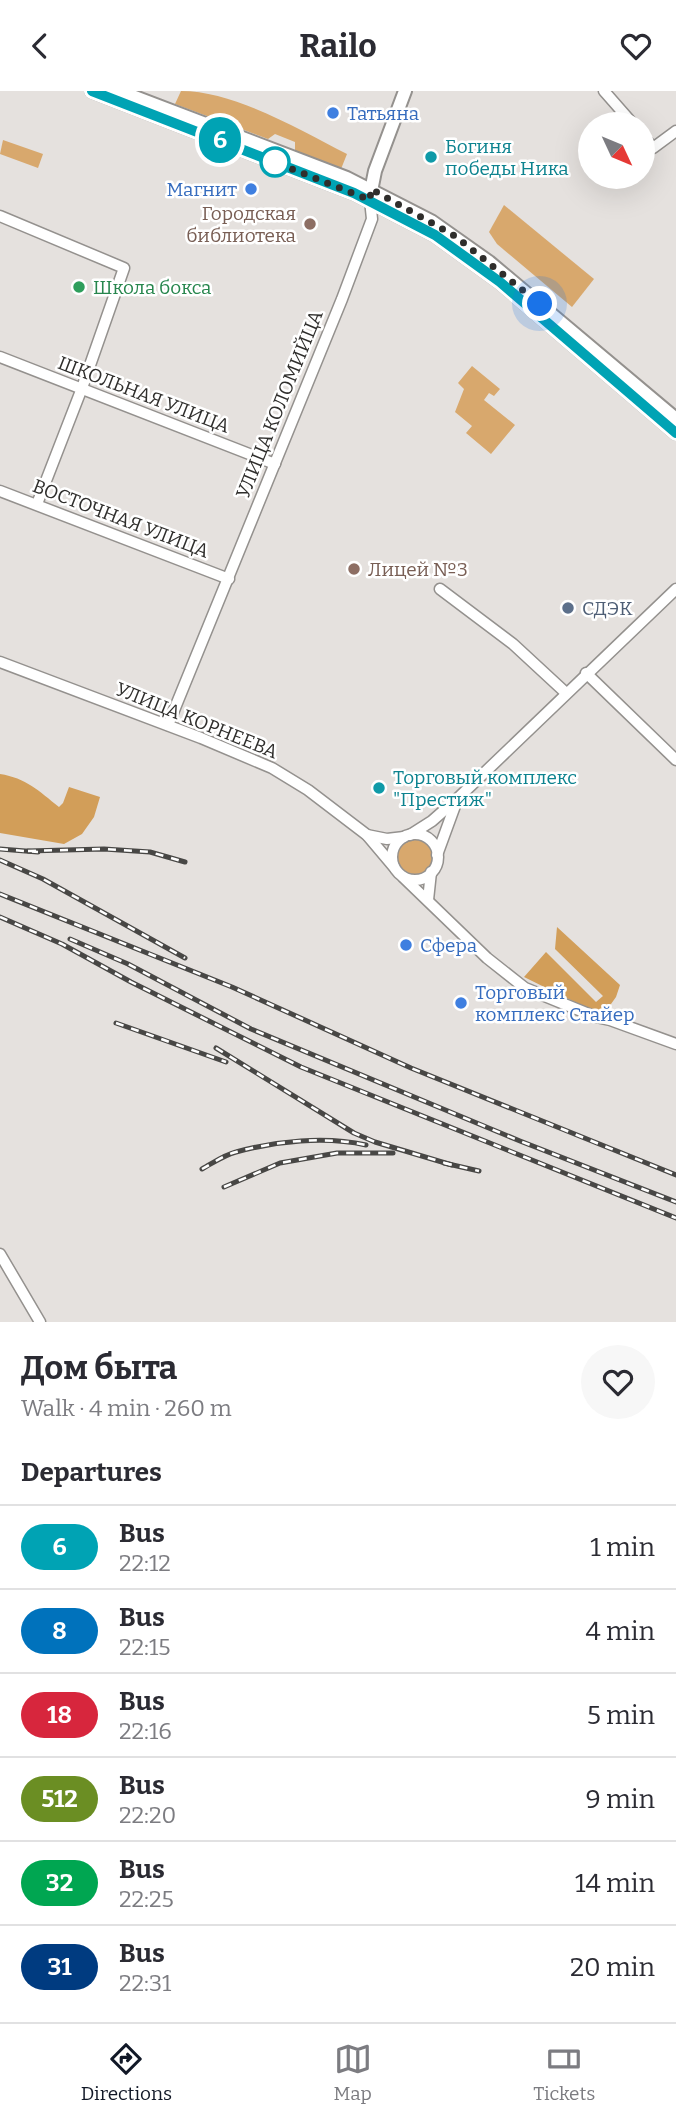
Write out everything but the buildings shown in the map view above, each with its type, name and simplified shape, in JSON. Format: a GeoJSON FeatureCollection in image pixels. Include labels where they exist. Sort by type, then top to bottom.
{"type":"FeatureCollection","features":[{"type":"Feature","properties":{"kind":"main road"},"geometry":{"type":"LineString","coordinates":[[92,91],[371,194],[475,263],[676,433]]}},
{"type":"Feature","properties":{"kind":"main road"},"geometry":{"type":"LineString","coordinates":[[119,91],[431,221],[472,249],[676,419]]}},
{"type":"Feature","properties":{"kind":"main road","name":"УЛИЦА КОЛОМИЙЦА"},"geometry":{"type":"LineString","coordinates":[[371,194],[375,171],[405,91]]}},
{"type":"Feature","properties":{"kind":"street"},"geometry":{"type":"LineString","coordinates":[[604,91],[622,112]]}},
{"type":"Feature","properties":{"kind":"street"},"geometry":{"type":"LineString","coordinates":[[655,147],[676,131]]}},
{"type":"Feature","properties":{"kind":"street","name":"УЛИЦА КОЛОМИЙЦА"},"geometry":{"type":"LineString","coordinates":[[168,726],[342,299],[372,219],[371,194]]}},
{"type":"Feature","properties":{"kind":"street"},"geometry":{"type":"LineString","coordinates":[[0,216],[124,268],[37,504]]}},
{"type":"Feature","properties":{"kind":"street","name":"ШКОЛЬНАЯ УЛИЦА"},"geometry":{"type":"LineString","coordinates":[[0,357],[275,464]]}},
{"type":"Feature","properties":{"kind":"street","name":"ВОСТОЧНАЯ УЛИЦА"},"geometry":{"type":"LineString","coordinates":[[0,491],[229,579]]}},
{"type":"Feature","properties":{"kind":"street"},"geometry":{"type":"LineString","coordinates":[[440,589],[513,644],[566,693]]}},
{"type":"Feature","properties":{"kind":"street"},"geometry":{"type":"LineString","coordinates":[[676,589],[457,799],[432,821],[407,836],[394,849],[392,855],[394,867],[403,877],[487,958],[521,985],[577,1010],[676,1044]]}},
{"type":"Feature","properties":{"kind":"street","name":"УЛИЦА КОРНЕЕВА"},"geometry":{"type":"LineString","coordinates":[[0,662],[259,762],[285,775],[316,795],[367,835],[394,867]]}},
{"type":"Feature","properties":{"kind":"street"},"geometry":{"type":"LineString","coordinates":[[586,673],[676,760]]}},
{"type":"Feature","properties":{"kind":"street"},"geometry":{"type":"LineString","coordinates":[[428,900],[431,872],[457,799]]}},
{"type":"Feature","properties":{"kind":"street"},"geometry":{"type":"LineString","coordinates":[[367,835],[387,839],[423,836],[433,843],[437,855]]}},
{"type":"Feature","properties":{"kind":"street"},"geometry":{"type":"LineString","coordinates":[[403,877],[419,879],[431,872]]}},
{"type":"Feature","properties":{"kind":"street"},"geometry":{"type":"LineString","coordinates":[[0,1254],[40,1322]]}},
{"type":"Feature","properties":{"kind":"shaded area"},"geometry":{"type":"Polygon","coordinates":[[[181,91],[223,97],[267,113],[347,154],[341,169],[295,151],[295,142],[275,134],[268,139],[175,104],[181,91]]]}},
{"type":"Feature","properties":{"kind":"shaded area"},"geometry":{"type":"Polygon","coordinates":[[[3,140],[43,154],[38,168],[0,154],[3,140]]]}},
{"type":"Feature","properties":{"kind":"shaded area"},"geometry":{"type":"Polygon","coordinates":[[[504,205],[594,279],[572,307],[497,244],[489,232],[504,205]]]}},
{"type":"Feature","properties":{"kind":"shaded area"},"geometry":{"type":"Polygon","coordinates":[[[472,366],[500,389],[494,396],[489,393],[484,400],[515,425],[491,454],[466,433],[472,426],[455,412],[464,389],[458,383],[472,366]]]}},
{"type":"Feature","properties":{"kind":"shaded area"},"geometry":{"type":"Polygon","coordinates":[[[0,774],[25,782],[59,807],[69,787],[100,797],[94,817],[82,834],[64,844],[0,833],[0,774]]]}},
{"type":"Feature","properties":{"kind":"shaded area"},"geometry":{"type":"Polygon","coordinates":[[[415,839],[428,844],[433,857],[428,870],[415,875],[402,870],[397,857],[402,844],[415,839]]]}},
{"type":"Feature","properties":{"kind":"shaded area"},"geometry":{"type":"Polygon","coordinates":[[[557,927],[620,985],[616,997],[606,1011],[593,1011],[524,977],[546,952],[596,1002],[603,996],[555,949],[557,927]]]}},
{"type":"Feature","properties":{"kind":"railway"},"geometry":{"type":"LineString","coordinates":[[0,849],[38,852]]}},
{"type":"Feature","properties":{"kind":"railway"},"geometry":{"type":"LineString","coordinates":[[28,851],[104,849],[150,852],[185,862]]}},
{"type":"Feature","properties":{"kind":"railway"},"geometry":{"type":"LineString","coordinates":[[0,860],[43,879],[185,958]]}},
{"type":"Feature","properties":{"kind":"railway"},"geometry":{"type":"LineString","coordinates":[[0,894],[232,987],[411,1068],[676,1175]]}},
{"type":"Feature","properties":{"kind":"railway"},"geometry":{"type":"LineString","coordinates":[[0,917],[62,944],[131,982],[301,1067],[676,1218]]}},
{"type":"Feature","properties":{"kind":"railway"},"geometry":{"type":"LineString","coordinates":[[70,939],[128,964],[251,1029],[520,1141],[676,1202]]}},
{"type":"Feature","properties":{"kind":"railway"},"geometry":{"type":"LineString","coordinates":[[116,1023],[226,1062]]}},
{"type":"Feature","properties":{"kind":"railway"},"geometry":{"type":"LineString","coordinates":[[216,1048],[354,1133],[452,1165]]}},
{"type":"Feature","properties":{"kind":"railway"},"geometry":{"type":"LineString","coordinates":[[202,1169],[232,1153],[284,1143],[317,1140],[366,1145]]}},
{"type":"Feature","properties":{"kind":"railway"},"geometry":{"type":"LineString","coordinates":[[224,1187],[280,1163],[337,1153],[393,1153]]}},
{"type":"Feature","properties":{"kind":"railway"},"geometry":{"type":"LineString","coordinates":[[444,1163],[479,1171]]}},
{"type":"Feature","properties":{"kind":"bus line","name":"6"},"geometry":{"type":"LineString","coordinates":[[92,91],[354,193],[435,235],[500,282],[676,433]]}},
{"type":"Feature","properties":{"kind":"place","name":"Татьяна"},"geometry":{"type":"Point","coordinates":[333,113]}},
{"type":"Feature","properties":{"kind":"place","name":"Богиня победы Ника"},"geometry":{"type":"Point","coordinates":[431,157]}},
{"type":"Feature","properties":{"kind":"place","name":"Магнит"},"geometry":{"type":"Point","coordinates":[251,189]}},
{"type":"Feature","properties":{"kind":"place","name":"Городская библиотека"},"geometry":{"type":"Point","coordinates":[310,224]}},
{"type":"Feature","properties":{"kind":"place","name":"Школа бокса"},"geometry":{"type":"Point","coordinates":[79,287]}},
{"type":"Feature","properties":{"kind":"place","name":"Лицей №3"},"geometry":{"type":"Point","coordinates":[354,569]}},
{"type":"Feature","properties":{"kind":"place","name":"СДЭК"},"geometry":{"type":"Point","coordinates":[568,608]}},
{"type":"Feature","properties":{"kind":"place","name":"Торговый комплекс \"Престиж\""},"geometry":{"type":"Point","coordinates":[379,788]}},
{"type":"Feature","properties":{"kind":"place","name":"Сфера"},"geometry":{"type":"Point","coordinates":[406,945]}},
{"type":"Feature","properties":{"kind":"place","name":"Торговый комплекс Стайер"},"geometry":{"type":"Point","coordinates":[461,1003]}},
{"type":"Feature","properties":{"kind":"route"},"geometry":{"type":"LineString","coordinates":[[275,162],[272,161],[370,200],[371,189],[407,208],[443,228],[540,304]]}}]}
